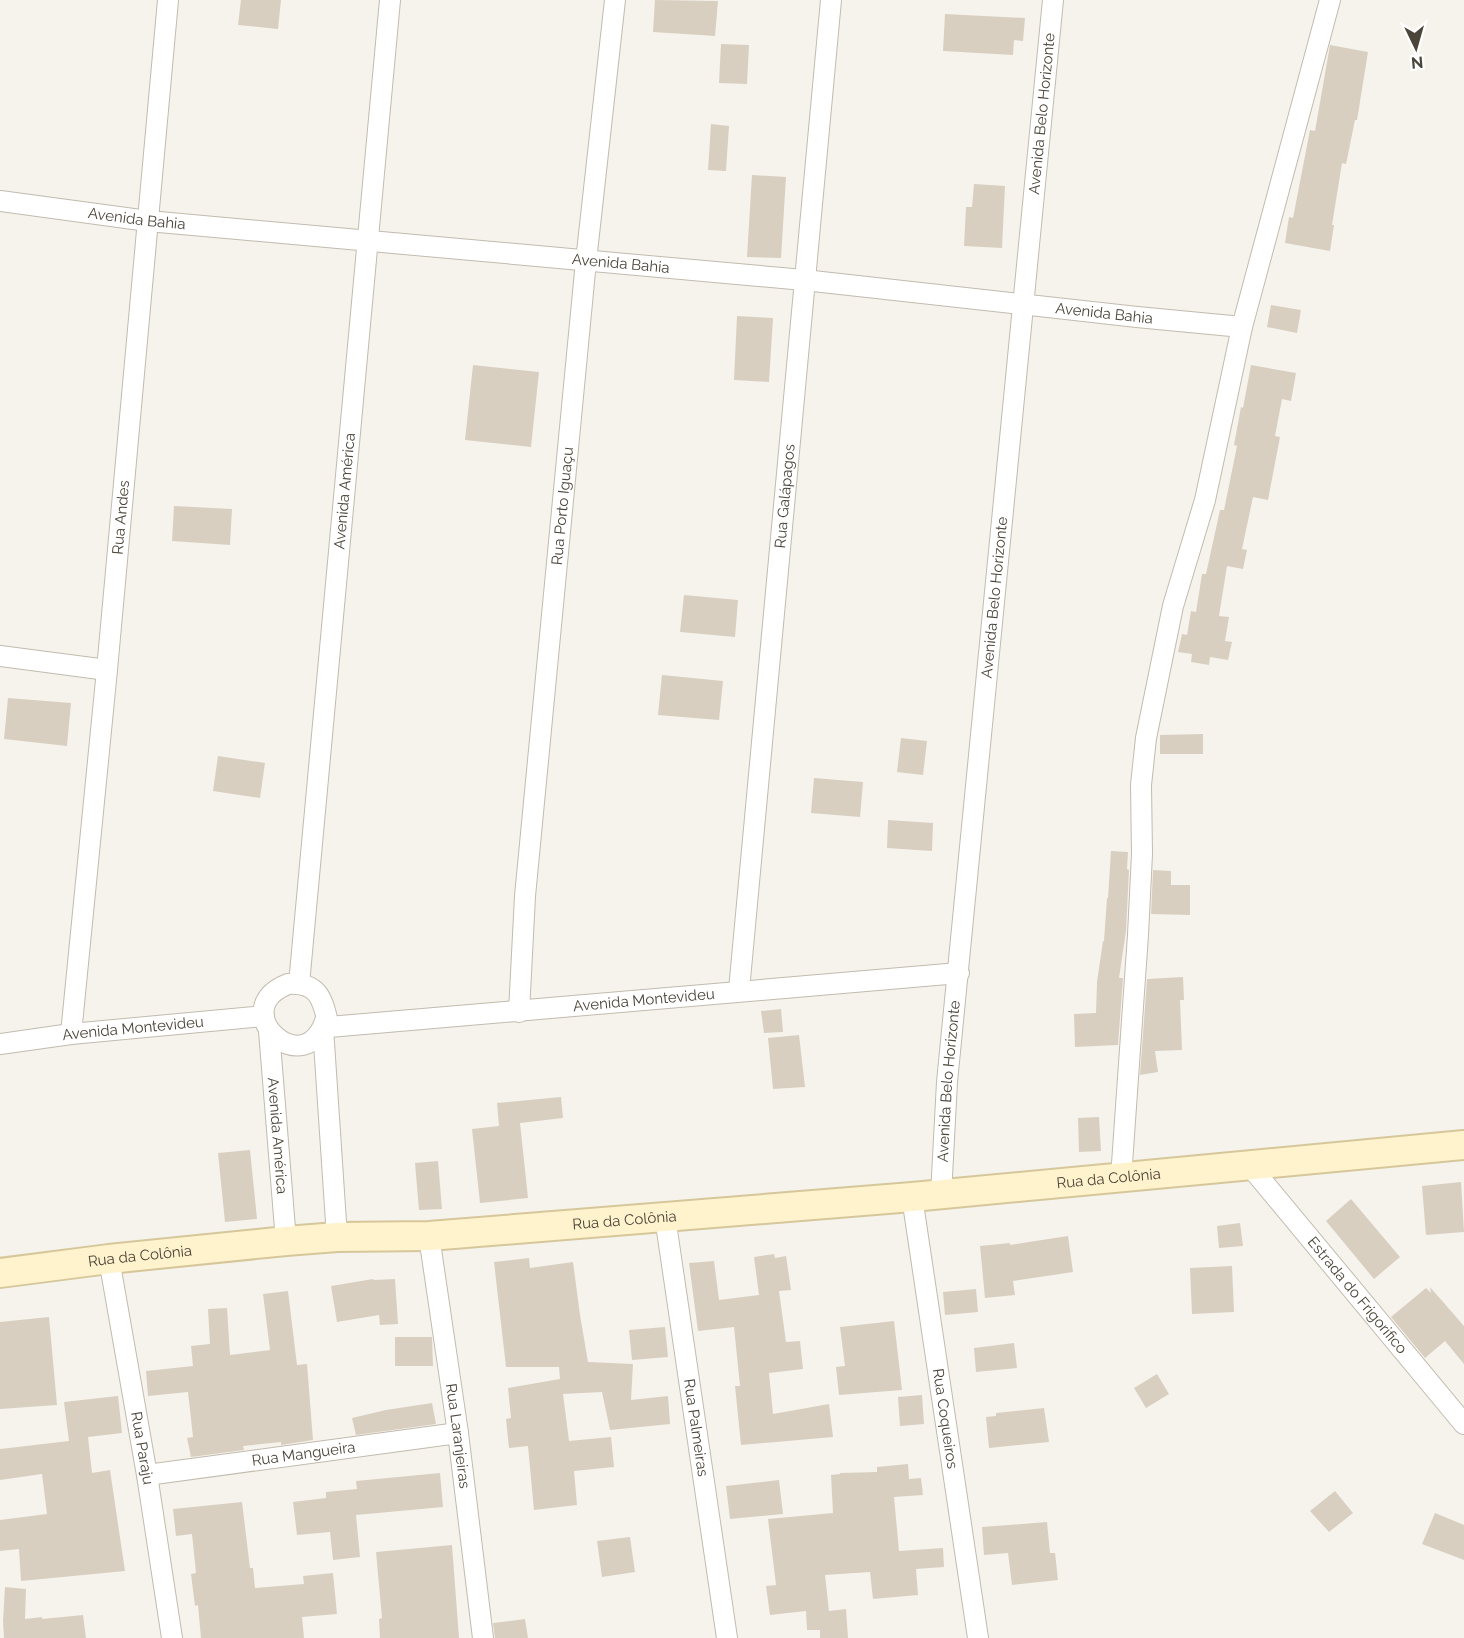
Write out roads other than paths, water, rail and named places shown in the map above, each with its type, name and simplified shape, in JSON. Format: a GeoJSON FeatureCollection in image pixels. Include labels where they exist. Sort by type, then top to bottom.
{"type":"FeatureCollection","features":[{"type":"Feature","properties":{"kind":"main road","name":"Rua da Colônia"},"geometry":{"type":"LineString","coordinates":[[0,1273],[286,1241],[337,1237],[429,1236],[941,1195],[1464,1144]]}},
{"type":"Feature","properties":{"kind":"street","name":"Rua Andes"},"geometry":{"type":"LineString","coordinates":[[70,1034],[107,670],[168,0]]}},
{"type":"Feature","properties":{"kind":"street","name":"Avenida América"},"geometry":{"type":"LineString","coordinates":[[299,984],[390,0]]}},
{"type":"Feature","properties":{"kind":"street","name":"Rua Porto Iguaçu"},"geometry":{"type":"LineString","coordinates":[[519,1012],[525,896],[586,261],[615,0]]}},
{"type":"Feature","properties":{"kind":"street","name":"Rua Galápagos"},"geometry":{"type":"LineString","coordinates":[[739,990],[831,0]]}},
{"type":"Feature","properties":{"kind":"street","name":"Avenida Belo Horizonte"},"geometry":{"type":"LineString","coordinates":[[941,1195],[947,1082],[1053,0]]}},
{"type":"Feature","properties":{"kind":"street"},"geometry":{"type":"LineString","coordinates":[[1121,1178],[1138,935],[1142,854],[1141,785],[1146,738],[1173,606],[1204,500],[1242,327],[1330,0]]}},
{"type":"Feature","properties":{"kind":"street","name":"Avenida Bahia"},"geometry":{"type":"LineString","coordinates":[[0,201],[148,221],[804,280],[1242,327]]}},
{"type":"Feature","properties":{"kind":"street"},"geometry":{"type":"LineString","coordinates":[[0,656],[107,670]]}},
{"type":"Feature","properties":{"kind":"street","name":"Avenida Montevideu"},"geometry":{"type":"LineString","coordinates":[[326,1028],[739,990],[959,973]]}},
{"type":"Feature","properties":{"kind":"street"},"geometry":{"type":"LineString","coordinates":[[326,1028],[308,1043],[286,1044],[276,1039],[266,1024],[266,1006],[270,996],[278,988],[288,984],[299,984],[308,986],[322,999],[326,1028],[337,1237]]}},
{"type":"Feature","properties":{"kind":"street","name":"Avenida América"},"geometry":{"type":"LineString","coordinates":[[266,1024],[286,1241]]}},
{"type":"Feature","properties":{"kind":"street","name":"Avenida Montevideu"},"geometry":{"type":"LineString","coordinates":[[0,1044],[70,1034],[266,1024]]}},
{"type":"Feature","properties":{"kind":"street","name":"Estrada do Frigorifico"},"geometry":{"type":"LineString","coordinates":[[1250,1166],[1464,1424]]}},
{"type":"Feature","properties":{"kind":"street","name":"Rua Coqueiros"},"geometry":{"type":"LineString","coordinates":[[912,1197],[978,1638]]}},
{"type":"Feature","properties":{"kind":"street","name":"Rua Palmeiras"},"geometry":{"type":"LineString","coordinates":[[665,1217],[727,1638]]}},
{"type":"Feature","properties":{"kind":"street","name":"Rua Laranjeiras"},"geometry":{"type":"LineString","coordinates":[[429,1236],[458,1433],[483,1638]]}},
{"type":"Feature","properties":{"kind":"street","name":"Rua Paraju"},"geometry":{"type":"LineString","coordinates":[[109,1259],[147,1475],[172,1638]]}},
{"type":"Feature","properties":{"kind":"street","name":"Rua Mangueira"},"geometry":{"type":"LineString","coordinates":[[147,1475],[458,1433]]}}]}
